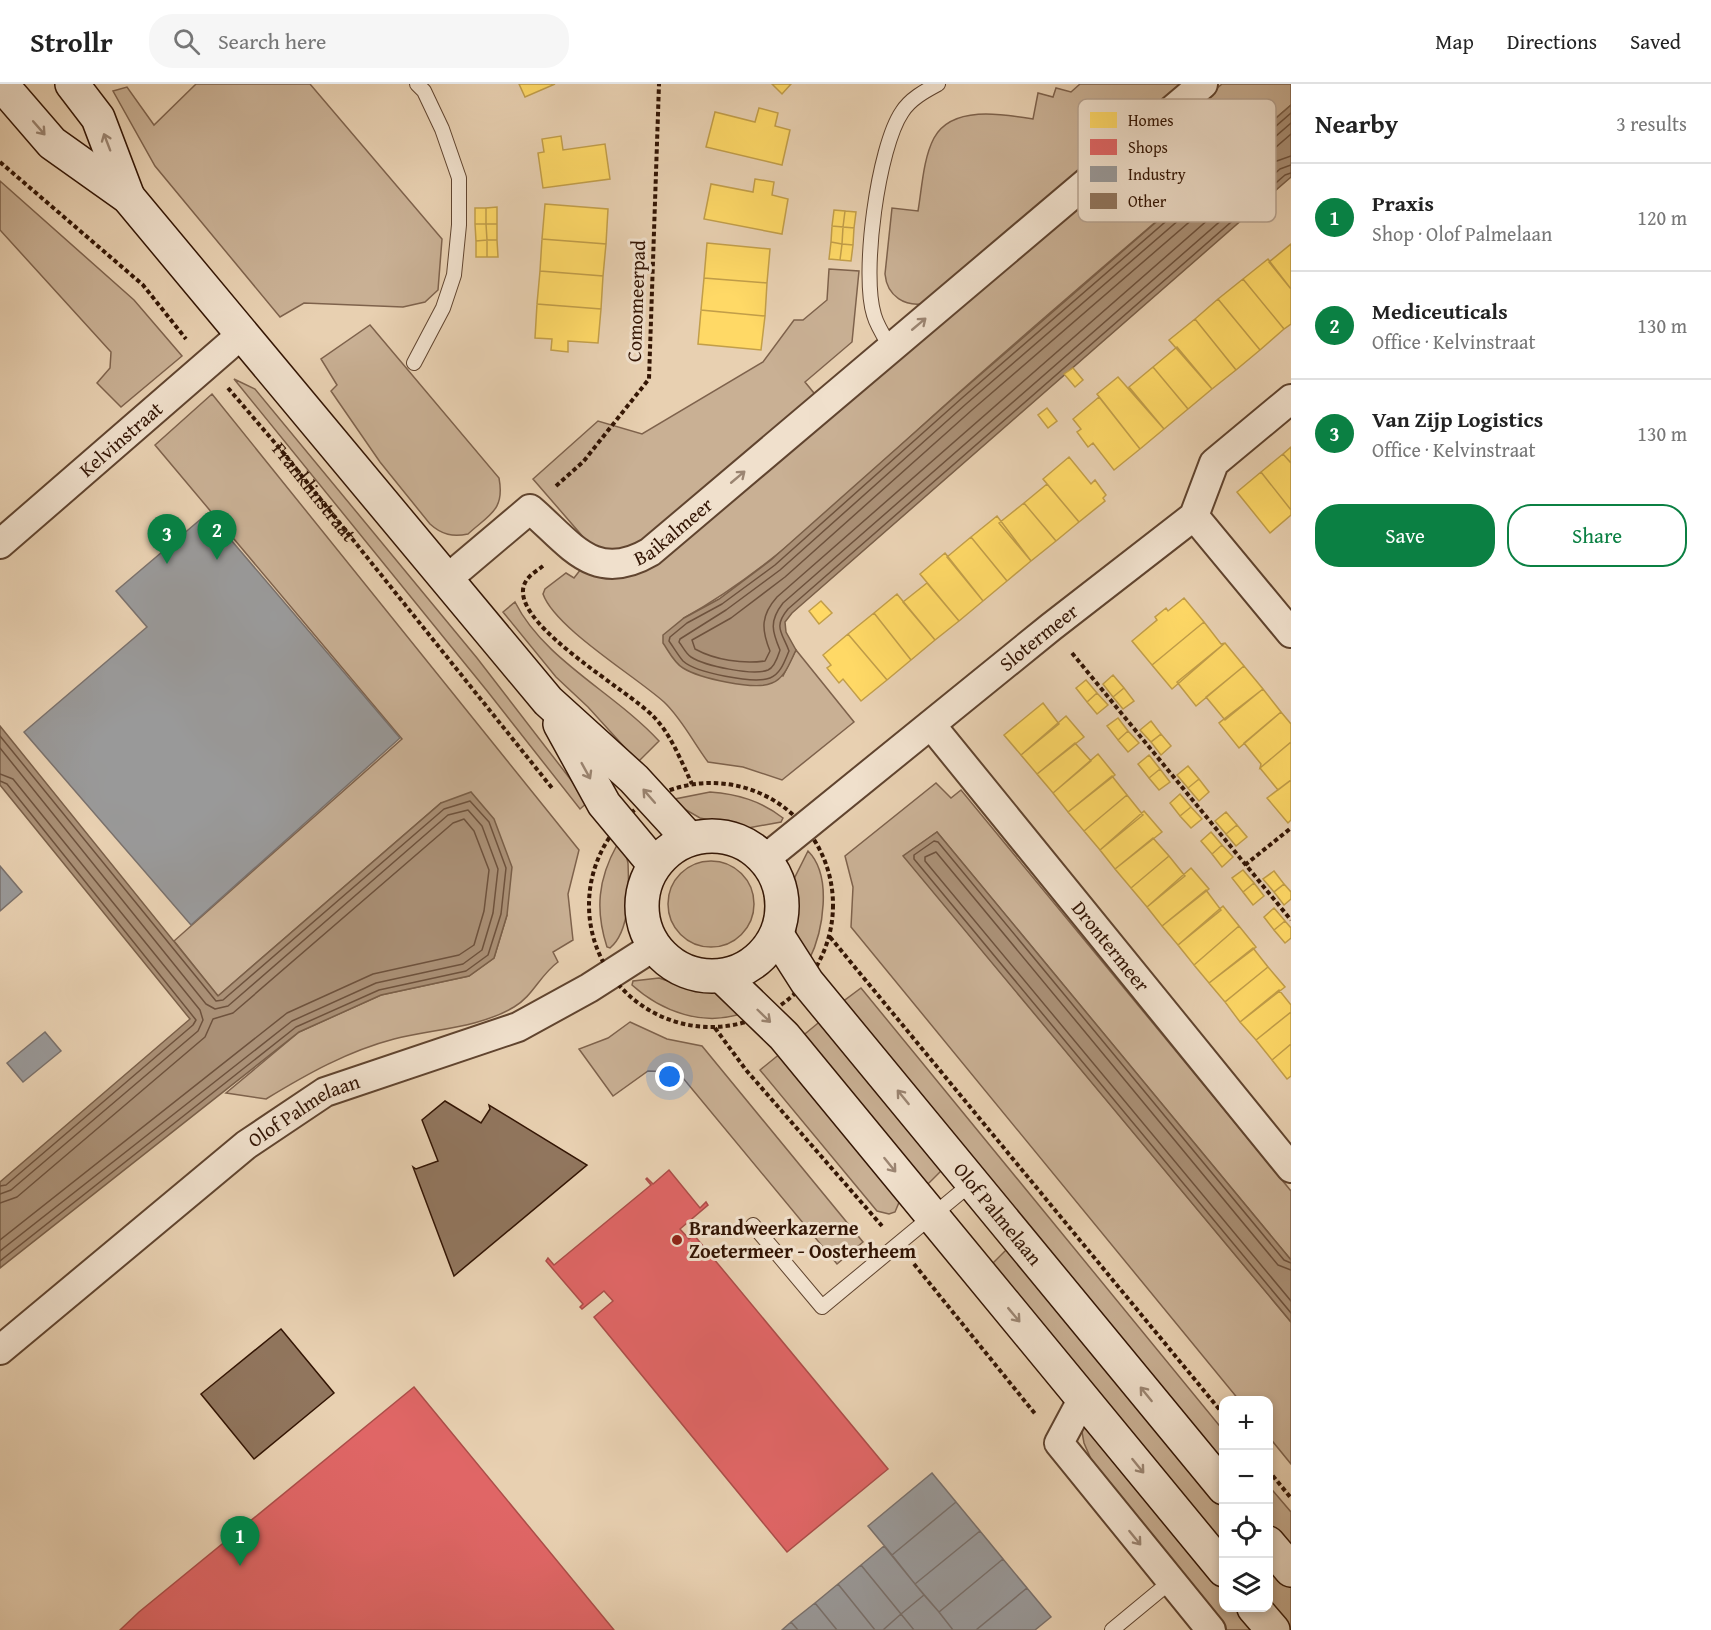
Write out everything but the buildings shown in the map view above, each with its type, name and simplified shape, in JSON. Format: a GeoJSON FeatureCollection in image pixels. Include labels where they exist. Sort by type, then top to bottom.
{"type":"FeatureCollection","features":[{"type":"Feature","properties":{"kind":"street"},"geometry":{"type":"LineString","coordinates":[[1,84],[52,142],[128,197],[548,701],[634,779],[689,839]]}},
{"type":"Feature","properties":{"kind":"street"},"geometry":{"type":"LineString","coordinates":[[72,84],[98,118],[128,197]]}},
{"type":"Feature","properties":{"kind":"street","name":"Baikalmeer"},"geometry":{"type":"LineString","coordinates":[[1185,99],[1203,84]]}},
{"type":"Feature","properties":{"kind":"street","name":"Baikalmeer"},"geometry":{"type":"LineString","coordinates":[[530,509],[590,561],[611,566],[632,563],[650,552],[1078,190]]}},
{"type":"Feature","properties":{"kind":"street","name":"Kelvinstraat"},"geometry":{"type":"LineString","coordinates":[[0,544],[242,334]]}},
{"type":"Feature","properties":{"kind":"street"},"geometry":{"type":"LineString","coordinates":[[1291,399],[1215,463],[1194,516],[1291,633]]}},
{"type":"Feature","properties":{"kind":"street"},"geometry":{"type":"LineString","coordinates":[[446,580],[530,509]]}},
{"type":"Feature","properties":{"kind":"street","name":"Slotermeer"},"geometry":{"type":"LineString","coordinates":[[765,859],[1050,627],[1194,516]]}},
{"type":"Feature","properties":{"kind":"street"},"geometry":{"type":"LineString","coordinates":[[548,701],[604,804],[605,838],[654,864]]}},
{"type":"Feature","properties":{"kind":"street","name":"Drontermeer"},"geometry":{"type":"LineString","coordinates":[[931,725],[1291,1168]]}},
{"type":"Feature","properties":{"kind":"street"},"geometry":{"type":"LineString","coordinates":[[709,835],[730,837],[749,846],[765,859],[776,876],[782,895],[782,915],[777,935],[763,955],[744,969],[722,976],[696,975],[672,965],[653,947],[644,927],[640,905],[644,883],[654,864],[669,849],[689,839],[709,835]]}},
{"type":"Feature","properties":{"kind":"street","name":"Olof Palmelaan"},"geometry":{"type":"LineString","coordinates":[[777,935],[807,982],[1219,1482]]}},
{"type":"Feature","properties":{"kind":"street","name":"Olof Palmelaan"},"geometry":{"type":"LineString","coordinates":[[0,1350],[246,1145],[325,1092],[518,1028],[589,988],[653,947]]}},
{"type":"Feature","properties":{"kind":"street"},"geometry":{"type":"LineString","coordinates":[[722,976],[784,1036],[1219,1564]]}},
{"type":"Feature","properties":{"kind":"street"},"geometry":{"type":"LineString","coordinates":[[1083,1398],[1059,1443],[1210,1630]]}},
{"type":"Feature","properties":{"kind":"street"},"geometry":{"type":"LineString","coordinates":[[1273,1548],[1291,1570]]}},
{"type":"Feature","properties":{"kind":"street"},"geometry":{"type":"LineString","coordinates":[[1257,1612],[1273,1630]]}},
{"type":"Feature","properties":{"kind":"lane"},"geometry":{"type":"LineString","coordinates":[[414,363],[447,297],[454,275],[459,225],[459,178],[441,129],[424,91],[417,84]]}},
{"type":"Feature","properties":{"kind":"lane"},"geometry":{"type":"LineString","coordinates":[[891,348],[874,315],[868,273],[879,184],[890,140],[902,111],[921,93],[938,84]]}},
{"type":"Feature","properties":{"kind":"lane"},"geometry":{"type":"LineString","coordinates":[[753,1225],[822,1307],[973,1182]]}},
{"type":"Feature","properties":{"kind":"lane"},"geometry":{"type":"LineString","coordinates":[[1112,1630],[1170,1581]]}},
{"type":"Feature","properties":{"kind":"path","name":"Comomeerpad"},"geometry":{"type":"LineString","coordinates":[[530,509],[583,462],[649,379],[658,84]]}},
{"type":"Feature","properties":{"kind":"path","name":"Franklinstraat"},"geometry":{"type":"LineString","coordinates":[[0,162],[143,285],[281,450],[557,794]]}},
{"type":"Feature","properties":{"kind":"path"},"geometry":{"type":"LineString","coordinates":[[570,544],[526,579],[523,589],[525,601],[533,616],[560,643],[653,716],[679,757],[692,784]]}},
{"type":"Feature","properties":{"kind":"path"},"geometry":{"type":"LineString","coordinates":[[1050,627],[1291,920]]}},
{"type":"Feature","properties":{"kind":"path"},"geometry":{"type":"LineString","coordinates":[[605,838],[650,799],[670,789],[710,782],[748,789],[782,806],[805,826],[822,853],[832,886],[833,912],[829,937],[860,971],[1219,1409]]}},
{"type":"Feature","properties":{"kind":"path"},"geometry":{"type":"LineString","coordinates":[[1245,865],[1291,828]]}},
{"type":"Feature","properties":{"kind":"path"},"geometry":{"type":"LineString","coordinates":[[1273,1475],[1291,1498]]}},
{"type":"Feature","properties":{"kind":"shaded area"},"geometry":{"type":"Polygon","coordinates":[[[196,84],[310,84],[442,239],[438,290],[425,302],[403,307],[304,303],[280,317],[155,166],[113,91],[127,87],[154,125],[196,84]]]}},
{"type":"Feature","properties":{"kind":"shaded area"},"geometry":{"type":"Polygon","coordinates":[[[1080,84],[1186,84],[1168,99],[1078,99],[1078,175],[927,303],[911,304],[898,299],[889,289],[885,274],[892,208],[918,211],[927,155],[934,138],[942,128],[953,120],[979,114],[1033,119],[1038,93],[1053,97],[1056,88],[1071,92],[1080,84]]]}},
{"type":"Feature","properties":{"kind":"shaded area"},"geometry":{"type":"Polygon","coordinates":[[[1222,84],[1291,84],[1291,105],[1276,118],[1276,99],[1204,99],[1222,84]]]}},
{"type":"Feature","properties":{"kind":"shaded area"},"geometry":{"type":"Polygon","coordinates":[[[0,181],[134,300],[182,356],[121,407],[97,383],[110,368],[111,352],[0,230],[0,181]]]}},
{"type":"Feature","properties":{"kind":"shaded area"},"geometry":{"type":"Polygon","coordinates":[[[1078,207],[1078,222],[1156,222],[996,360],[791,544],[721,596],[684,618],[783,676],[796,650],[854,722],[782,780],[743,767],[708,762],[682,723],[664,702],[563,622],[550,607],[543,594],[545,589],[566,573],[574,578],[581,569],[666,554],[668,556],[1078,207]]]}},
{"type":"Feature","properties":{"kind":"shaded area"},"geometry":{"type":"Polygon","coordinates":[[[829,269],[859,271],[852,342],[805,382],[818,398],[647,544],[622,555],[591,546],[533,479],[598,421],[642,434],[763,362],[794,320],[803,320],[827,300],[829,269]]]}},
{"type":"Feature","properties":{"kind":"shaded area"},"geometry":{"type":"Polygon","coordinates":[[[370,325],[499,478],[498,505],[468,534],[448,534],[430,524],[380,462],[331,391],[337,385],[321,359],[370,325]]]}},
{"type":"Feature","properties":{"kind":"shaded area"},"geometry":{"type":"Polygon","coordinates":[[[234,379],[255,389],[477,658],[588,802],[580,809],[488,692],[234,379]]]}},
{"type":"Feature","properties":{"kind":"shaded area"},"geometry":{"type":"Polygon","coordinates":[[[212,394],[579,850],[568,894],[573,940],[553,952],[558,962],[521,1002],[500,1014],[471,1024],[394,1039],[360,1050],[312,1072],[266,1099],[226,1093],[299,1032],[381,995],[469,976],[494,958],[507,915],[441,803],[218,996],[174,941],[402,739],[155,445],[212,394]]]}},
{"type":"Feature","properties":{"kind":"shaded area"},"geometry":{"type":"Polygon","coordinates":[[[515,602],[528,623],[562,659],[622,707],[659,741],[638,762],[588,707],[556,677],[503,612],[515,602]]]}},
{"type":"Feature","properties":{"kind":"shaded area"},"geometry":{"type":"Polygon","coordinates":[[[936,783],[951,798],[961,790],[1291,1191],[1291,1260],[937,832],[904,856],[1291,1322],[1291,1464],[1273,1442],[1273,1396],[1236,1396],[851,927],[853,887],[845,856],[936,783]]]}},
{"type":"Feature","properties":{"kind":"shaded area"},"geometry":{"type":"Polygon","coordinates":[[[710,792],[749,799],[783,818],[781,822],[748,828],[700,818],[674,803],[675,799],[710,792]]]}},
{"type":"Feature","properties":{"kind":"shaded area"},"geometry":{"type":"Polygon","coordinates":[[[617,845],[626,855],[628,863],[628,896],[622,931],[610,948],[607,947],[603,933],[600,895],[606,870],[617,845]]]}},
{"type":"Feature","properties":{"kind":"shaded area"},"geometry":{"type":"Polygon","coordinates":[[[808,851],[816,862],[823,889],[821,920],[809,960],[796,938],[794,879],[808,851]]]}},
{"type":"Feature","properties":{"kind":"shaded area"},"geometry":{"type":"Polygon","coordinates":[[[711,861],[735,868],[747,880],[754,904],[747,928],[735,940],[711,947],[687,940],[675,928],[668,904],[675,880],[687,868],[711,861]]]}},
{"type":"Feature","properties":{"kind":"shaded area"},"geometry":{"type":"Polygon","coordinates":[[[659,978],[715,993],[735,1004],[743,1013],[713,1018],[684,1014],[657,1003],[632,985],[633,981],[659,978]]]}},
{"type":"Feature","properties":{"kind":"shaded area"},"geometry":{"type":"Polygon","coordinates":[[[861,988],[1219,1425],[1219,1465],[841,1003],[861,988]]]}},
{"type":"Feature","properties":{"kind":"shaded area"},"geometry":{"type":"Polygon","coordinates":[[[823,1019],[942,1170],[927,1185],[800,1038],[823,1019]]]}},
{"type":"Feature","properties":{"kind":"shaded area"},"geometry":{"type":"Polygon","coordinates":[[[630,1022],[667,1039],[702,1046],[863,1242],[837,1264],[678,1072],[648,1071],[613,1096],[579,1049],[608,1038],[630,1022]]]}},
{"type":"Feature","properties":{"kind":"shaded area"},"geometry":{"type":"Polygon","coordinates":[[[781,1053],[900,1200],[895,1212],[889,1214],[877,1211],[760,1070],[781,1053]]]}},
{"type":"Feature","properties":{"kind":"shaded area"},"geometry":{"type":"Polygon","coordinates":[[[1007,1249],[1219,1498],[1219,1548],[991,1265],[1007,1249]]]}},
{"type":"Feature","properties":{"kind":"shaded area"},"geometry":{"type":"Polygon","coordinates":[[[1080,1421],[1088,1423],[1219,1583],[1219,1612],[1243,1612],[1258,1630],[1227,1630],[1094,1466],[1084,1443],[1080,1421]]]}},
{"type":"Feature","properties":{"kind":"shaded area"},"geometry":{"type":"Polygon","coordinates":[[[1273,1491],[1291,1512],[1291,1547],[1288,1549],[1273,1530],[1273,1491]]]}},
{"type":"Feature","properties":{"kind":"shaded area"},"geometry":{"type":"Polygon","coordinates":[[[1273,1564],[1291,1585],[1291,1630],[1287,1630],[1273,1612],[1273,1564]]]}},
{"type":"Feature","properties":{"kind":"water"},"geometry":{"type":"Polygon","coordinates":[[[1291,105],[1291,177],[1276,190],[1276,118],[1291,105]]]}},
{"type":"Feature","properties":{"kind":"water"},"geometry":{"type":"Polygon","coordinates":[[[1156,222],[1239,222],[792,613],[785,622],[786,632],[796,650],[787,669],[777,681],[764,685],[727,682],[701,676],[677,663],[663,643],[663,635],[684,618],[719,599],[771,560],[1156,222]]]}},
{"type":"Feature","properties":{"kind":"water"},"geometry":{"type":"Polygon","coordinates":[[[0,726],[218,996],[441,803],[471,792],[494,819],[512,867],[507,915],[494,958],[469,976],[381,995],[299,1032],[0,1268],[0,1182],[190,1019],[0,785],[0,726]]]}},
{"type":"Feature","properties":{"kind":"water"},"geometry":{"type":"Polygon","coordinates":[[[937,832],[1291,1260],[1291,1322],[903,856],[937,832]]]}},
{"type":"Feature","properties":{"kind":"place","name":"Mediceuticals"},"geometry":{"type":"Point","coordinates":[217,560]}},
{"type":"Feature","properties":{"kind":"place","name":"Van Zijp Logistics"},"geometry":{"type":"Point","coordinates":[167,564]}},
{"type":"Feature","properties":{"kind":"place","name":"Brandweerkazerne Zoetermeer - Oosterheem"},"geometry":{"type":"Point","coordinates":[677,1240]}},
{"type":"Feature","properties":{"kind":"place","name":"Praxis"},"geometry":{"type":"Point","coordinates":[240,1566]}}]}
